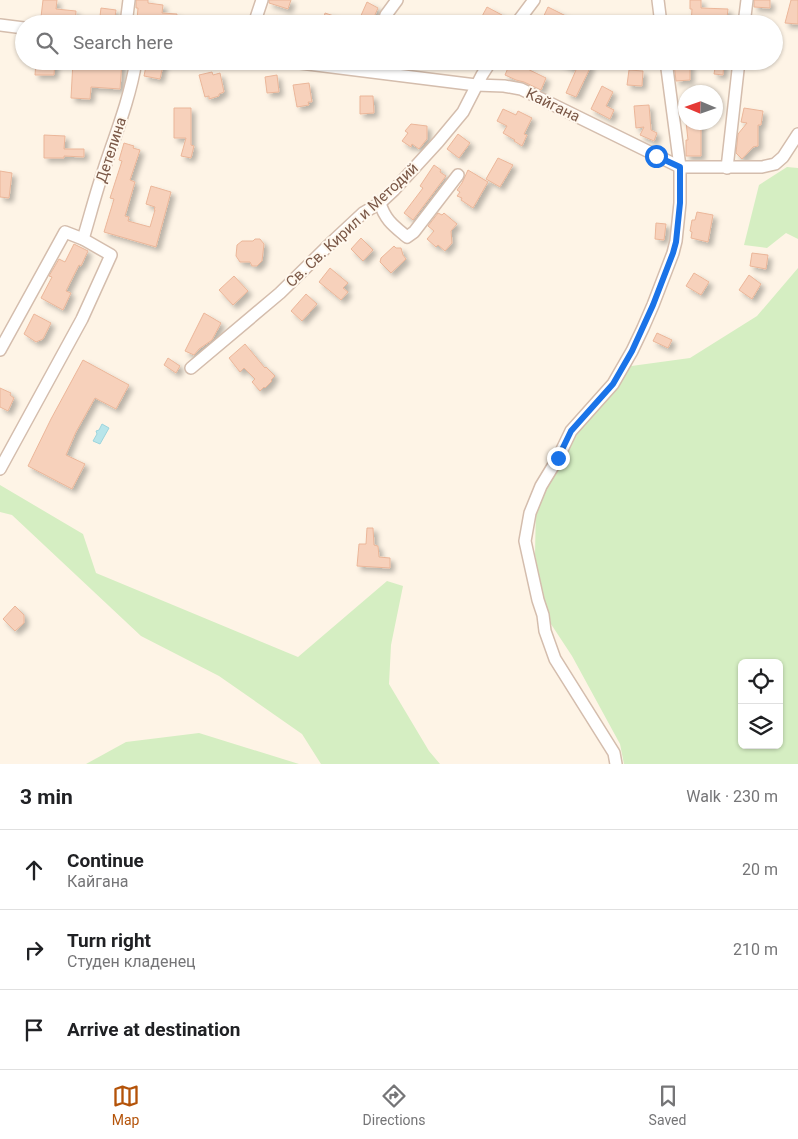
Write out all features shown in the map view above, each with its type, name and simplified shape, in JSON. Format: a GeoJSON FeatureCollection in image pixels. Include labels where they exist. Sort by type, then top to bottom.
{"type":"FeatureCollection","features":[{"type":"Feature","properties":{"kind":"street"},"geometry":{"type":"LineString","coordinates":[[127,15],[129,0]]}},
{"type":"Feature","properties":{"kind":"street"},"geometry":{"type":"LineString","coordinates":[[257,15],[262,0]]}},
{"type":"Feature","properties":{"kind":"street"},"geometry":{"type":"LineString","coordinates":[[386,15],[396,0]]}},
{"type":"Feature","properties":{"kind":"street"},"geometry":{"type":"LineString","coordinates":[[523,15],[534,0]]}},
{"type":"Feature","properties":{"kind":"street"},"geometry":{"type":"LineString","coordinates":[[658,0],[660,15]]}},
{"type":"Feature","properties":{"kind":"street"},"geometry":{"type":"LineString","coordinates":[[745,15],[747,0]]}},
{"type":"Feature","properties":{"kind":"street"},"geometry":{"type":"LineString","coordinates":[[0,25],[15,27]]}},
{"type":"Feature","properties":{"kind":"street","name":"Детелина"},"geometry":{"type":"LineString","coordinates":[[83,239],[103,171],[125,107],[134,70]]}},
{"type":"Feature","properties":{"kind":"street","name":"Кайгана"},"geometry":{"type":"LineString","coordinates":[[385,70],[476,85],[521,89],[680,167],[762,167],[775,164],[783,157],[798,134]]}},
{"type":"Feature","properties":{"kind":"street","name":"Св. Св. Кирил и Методий"},"geometry":{"type":"LineString","coordinates":[[191,368],[280,293],[363,213],[380,203],[394,190],[463,112],[485,70]]}},
{"type":"Feature","properties":{"kind":"street"},"geometry":{"type":"LineString","coordinates":[[616,764],[614,753],[555,659],[545,631],[543,615],[525,541],[530,513],[541,486],[558,458],[571,431],[613,384],[632,351],[653,305],[673,253],[680,203],[680,167],[667,70]]}},
{"type":"Feature","properties":{"kind":"street"},"geometry":{"type":"LineString","coordinates":[[727,168],[738,70]]}},
{"type":"Feature","properties":{"kind":"street"},"geometry":{"type":"LineString","coordinates":[[380,203],[386,219],[407,237],[414,232],[458,175]]}},
{"type":"Feature","properties":{"kind":"street"},"geometry":{"type":"LineString","coordinates":[[0,350],[65,232],[83,239],[111,255],[82,319],[0,469]]}},
{"type":"Feature","properties":{"kind":"green space"},"geometry":{"type":"Polygon","coordinates":[[[787,167],[798,168],[798,239],[786,233],[767,248],[744,245],[759,185],[787,167]]]}},
{"type":"Feature","properties":{"kind":"green space"},"geometry":{"type":"Polygon","coordinates":[[[798,268],[798,764],[624,764],[620,744],[572,656],[547,618],[535,555],[536,506],[545,467],[579,419],[624,367],[690,358],[757,316],[798,268]]]}},
{"type":"Feature","properties":{"kind":"green space"},"geometry":{"type":"Polygon","coordinates":[[[0,485],[83,534],[96,573],[298,657],[387,581],[403,586],[391,645],[389,684],[429,751],[440,764],[321,764],[302,734],[219,676],[141,636],[12,515],[0,512],[0,485]]]}},
{"type":"Feature","properties":{"kind":"green space"},"geometry":{"type":"Polygon","coordinates":[[[199,733],[299,764],[86,764],[126,742],[199,733]]]}},
{"type":"Feature","properties":{"kind":"water"},"geometry":{"type":"Polygon","coordinates":[[[102,424],[109,428],[100,444],[93,441],[97,434],[96,431],[99,430],[102,424]]]}},
{"type":"Feature","properties":{"kind":"building"},"geometry":{"type":"Polygon","coordinates":[[[43,0],[57,0],[56,9],[76,11],[76,15],[41,15],[43,0]]]}},
{"type":"Feature","properties":{"kind":"building"},"geometry":{"type":"Polygon","coordinates":[[[136,0],[148,0],[148,3],[163,5],[162,13],[177,15],[137,15],[138,8],[136,8],[136,0]]]}},
{"type":"Feature","properties":{"kind":"building"},"geometry":{"type":"Polygon","coordinates":[[[269,0],[291,0],[288,9],[269,3],[269,0]]]}},
{"type":"Feature","properties":{"kind":"building"},"geometry":{"type":"Polygon","coordinates":[[[690,0],[701,0],[701,8],[728,9],[727,15],[692,15],[692,9],[690,9],[690,0]]]}},
{"type":"Feature","properties":{"kind":"building"},"geometry":{"type":"Polygon","coordinates":[[[754,0],[770,0],[770,8],[754,7],[754,0]]]}},
{"type":"Feature","properties":{"kind":"building"},"geometry":{"type":"Polygon","coordinates":[[[791,0],[798,0],[798,24],[785,23],[791,0]]]}},
{"type":"Feature","properties":{"kind":"building"},"geometry":{"type":"Polygon","coordinates":[[[367,2],[378,8],[375,15],[361,15],[367,2]]]}},
{"type":"Feature","properties":{"kind":"building"},"geometry":{"type":"Polygon","coordinates":[[[487,7],[502,15],[483,15],[487,7]]]}},
{"type":"Feature","properties":{"kind":"building"},"geometry":{"type":"Polygon","coordinates":[[[548,7],[564,15],[544,15],[548,7]]]}},
{"type":"Feature","properties":{"kind":"building"},"geometry":{"type":"Polygon","coordinates":[[[101,8],[116,10],[115,15],[100,15],[101,8]]]}},
{"type":"Feature","properties":{"kind":"building"},"geometry":{"type":"Polygon","coordinates":[[[35,70],[54,70],[54,75],[35,75],[35,70]]]}},
{"type":"Feature","properties":{"kind":"building"},"geometry":{"type":"Polygon","coordinates":[[[73,70],[121,70],[120,89],[91,87],[90,99],[71,98],[73,70]]]}},
{"type":"Feature","properties":{"kind":"building"},"geometry":{"type":"Polygon","coordinates":[[[145,70],[162,70],[160,79],[144,76],[145,70]]]}},
{"type":"Feature","properties":{"kind":"building"},"geometry":{"type":"Polygon","coordinates":[[[507,70],[530,70],[546,78],[541,90],[505,75],[507,70]]]}},
{"type":"Feature","properties":{"kind":"building"},"geometry":{"type":"Polygon","coordinates":[[[576,70],[589,70],[576,97],[566,93],[576,70]]]}},
{"type":"Feature","properties":{"kind":"building"},"geometry":{"type":"Polygon","coordinates":[[[629,70],[643,71],[642,86],[627,85],[629,70]]]}},
{"type":"Feature","properties":{"kind":"building"},"geometry":{"type":"Polygon","coordinates":[[[675,70],[690,70],[690,80],[676,81],[675,70]]]}},
{"type":"Feature","properties":{"kind":"building"},"geometry":{"type":"Polygon","coordinates":[[[715,70],[723,70],[723,75],[714,74],[715,70]]]}},
{"type":"Feature","properties":{"kind":"building"},"geometry":{"type":"Polygon","coordinates":[[[212,72],[213,75],[220,73],[224,92],[219,94],[219,96],[209,99],[209,96],[205,97],[199,75],[212,72]]]}},
{"type":"Feature","properties":{"kind":"building"},"geometry":{"type":"Polygon","coordinates":[[[277,75],[279,92],[267,93],[265,77],[277,75]]]}},
{"type":"Feature","properties":{"kind":"building"},"geometry":{"type":"Polygon","coordinates":[[[309,83],[312,102],[308,102],[309,105],[297,107],[293,85],[309,83]]]}},
{"type":"Feature","properties":{"kind":"building"},"geometry":{"type":"Polygon","coordinates":[[[602,86],[613,92],[606,106],[614,110],[610,119],[591,109],[602,86]]]}},
{"type":"Feature","properties":{"kind":"building"},"geometry":{"type":"Polygon","coordinates":[[[360,96],[373,96],[374,113],[360,114],[360,96]]]}},
{"type":"Feature","properties":{"kind":"building"},"geometry":{"type":"Polygon","coordinates":[[[649,105],[651,130],[657,133],[654,141],[640,135],[644,127],[636,128],[634,106],[649,105]]]}},
{"type":"Feature","properties":{"kind":"building"},"geometry":{"type":"Polygon","coordinates":[[[174,108],[191,108],[191,145],[194,146],[191,158],[181,156],[186,138],[174,138],[174,108]]]}},
{"type":"Feature","properties":{"kind":"building"},"geometry":{"type":"Polygon","coordinates":[[[744,108],[763,111],[761,125],[758,125],[758,146],[753,147],[742,159],[736,153],[738,134],[747,123],[741,122],[744,108]]]}},
{"type":"Feature","properties":{"kind":"building"},"geometry":{"type":"Polygon","coordinates":[[[503,109],[516,115],[518,111],[532,118],[524,134],[527,135],[522,146],[503,133],[507,126],[497,121],[503,109]]]}},
{"type":"Feature","properties":{"kind":"building"},"geometry":{"type":"Polygon","coordinates":[[[411,124],[427,126],[427,139],[419,149],[412,144],[411,147],[402,141],[408,133],[405,131],[411,124]]]}},
{"type":"Feature","properties":{"kind":"building"},"geometry":{"type":"Polygon","coordinates":[[[687,130],[701,130],[701,156],[686,156],[686,140],[688,140],[687,130]]]}},
{"type":"Feature","properties":{"kind":"building"},"geometry":{"type":"Polygon","coordinates":[[[458,134],[470,143],[459,158],[447,149],[458,134]]]}},
{"type":"Feature","properties":{"kind":"building"},"geometry":{"type":"Polygon","coordinates":[[[44,135],[65,136],[64,149],[84,149],[84,157],[44,158],[44,135]]]}},
{"type":"Feature","properties":{"kind":"building"},"geometry":{"type":"Polygon","coordinates":[[[124,143],[140,150],[130,180],[135,182],[125,216],[129,217],[128,221],[150,227],[155,210],[155,207],[146,204],[151,186],[171,192],[156,247],[104,232],[114,199],[110,198],[122,161],[119,160],[124,143]]]}},
{"type":"Feature","properties":{"kind":"building"},"geometry":{"type":"Polygon","coordinates":[[[498,158],[513,165],[500,187],[486,179],[498,158]]]}},
{"type":"Feature","properties":{"kind":"building"},"geometry":{"type":"Polygon","coordinates":[[[434,165],[446,176],[413,220],[404,213],[423,188],[420,186],[434,165]]]}},
{"type":"Feature","properties":{"kind":"building"},"geometry":{"type":"Polygon","coordinates":[[[468,170],[488,182],[473,208],[457,196],[460,192],[457,190],[468,170]]]}},
{"type":"Feature","properties":{"kind":"building"},"geometry":{"type":"Polygon","coordinates":[[[0,171],[12,173],[9,198],[0,197],[0,171]]]}},
{"type":"Feature","properties":{"kind":"building"},"geometry":{"type":"Polygon","coordinates":[[[697,212],[713,215],[708,242],[691,238],[692,220],[695,220],[697,212]]]}},
{"type":"Feature","properties":{"kind":"building"},"geometry":{"type":"Polygon","coordinates":[[[438,213],[442,215],[444,213],[457,224],[451,231],[452,243],[445,251],[438,245],[436,247],[427,239],[434,231],[428,226],[438,213]]]}},
{"type":"Feature","properties":{"kind":"building"},"geometry":{"type":"Polygon","coordinates":[[[656,223],[666,224],[664,240],[655,239],[656,223]]]}},
{"type":"Feature","properties":{"kind":"building"},"geometry":{"type":"Polygon","coordinates":[[[361,238],[373,250],[363,261],[351,249],[361,238]]]}},
{"type":"Feature","properties":{"kind":"building"},"geometry":{"type":"Polygon","coordinates":[[[260,239],[264,244],[262,261],[257,266],[252,266],[250,262],[240,262],[236,256],[237,245],[242,241],[253,241],[260,239]]]}},
{"type":"Feature","properties":{"kind":"building"},"geometry":{"type":"Polygon","coordinates":[[[74,244],[88,251],[66,291],[71,293],[63,310],[41,298],[52,277],[49,276],[59,259],[65,262],[74,244]]]}},
{"type":"Feature","properties":{"kind":"building"},"geometry":{"type":"Polygon","coordinates":[[[394,246],[401,248],[406,259],[391,273],[380,262],[381,258],[394,246]]]}},
{"type":"Feature","properties":{"kind":"building"},"geometry":{"type":"Polygon","coordinates":[[[752,253],[768,255],[766,269],[750,266],[752,253]]]}},
{"type":"Feature","properties":{"kind":"building"},"geometry":{"type":"Polygon","coordinates":[[[330,268],[348,283],[343,288],[348,292],[341,300],[319,282],[330,268]]]}},
{"type":"Feature","properties":{"kind":"building"},"geometry":{"type":"Polygon","coordinates":[[[694,273],[709,282],[701,295],[686,286],[694,273]]]}},
{"type":"Feature","properties":{"kind":"building"},"geometry":{"type":"Polygon","coordinates":[[[749,275],[761,284],[752,299],[739,290],[749,275]]]}},
{"type":"Feature","properties":{"kind":"building"},"geometry":{"type":"Polygon","coordinates":[[[234,276],[248,291],[233,305],[219,290],[234,276]]]}},
{"type":"Feature","properties":{"kind":"building"},"geometry":{"type":"Polygon","coordinates":[[[306,294],[317,304],[302,321],[291,311],[306,294]]]}},
{"type":"Feature","properties":{"kind":"building"},"geometry":{"type":"Polygon","coordinates":[[[204,313],[221,323],[212,340],[194,355],[185,351],[204,313]]]}},
{"type":"Feature","properties":{"kind":"building"},"geometry":{"type":"Polygon","coordinates":[[[34,314],[51,323],[43,339],[36,342],[24,334],[34,314]]]}},
{"type":"Feature","properties":{"kind":"building"},"geometry":{"type":"Polygon","coordinates":[[[657,333],[672,340],[668,348],[653,341],[657,333]]]}},
{"type":"Feature","properties":{"kind":"building"},"geometry":{"type":"Polygon","coordinates":[[[245,344],[265,368],[275,376],[260,391],[252,382],[255,379],[244,368],[240,372],[229,358],[245,344]]]}},
{"type":"Feature","properties":{"kind":"building"},"geometry":{"type":"Polygon","coordinates":[[[168,358],[180,366],[176,373],[164,365],[168,358]]]}},
{"type":"Feature","properties":{"kind":"building"},"geometry":{"type":"Polygon","coordinates":[[[83,360],[129,385],[116,409],[95,398],[76,432],[66,455],[85,464],[72,489],[28,466],[83,360]]]}},
{"type":"Feature","properties":{"kind":"building"},"geometry":{"type":"Polygon","coordinates":[[[0,388],[11,393],[10,395],[14,398],[8,411],[0,407],[0,388]]]}},
{"type":"Feature","properties":{"kind":"building"},"geometry":{"type":"Polygon","coordinates":[[[367,528],[373,528],[374,545],[378,546],[379,557],[390,558],[390,568],[357,566],[359,544],[366,544],[367,528]]]}},
{"type":"Feature","properties":{"kind":"building"},"geometry":{"type":"Polygon","coordinates":[[[15,606],[24,615],[24,623],[15,631],[3,619],[15,606]]]}},
{"type":"Feature","properties":{"kind":"route"},"geometry":{"type":"LineString","coordinates":[[558,458],[571,431],[613,384],[632,351],[653,305],[673,253],[680,203],[680,167],[656,156]]}}]}
